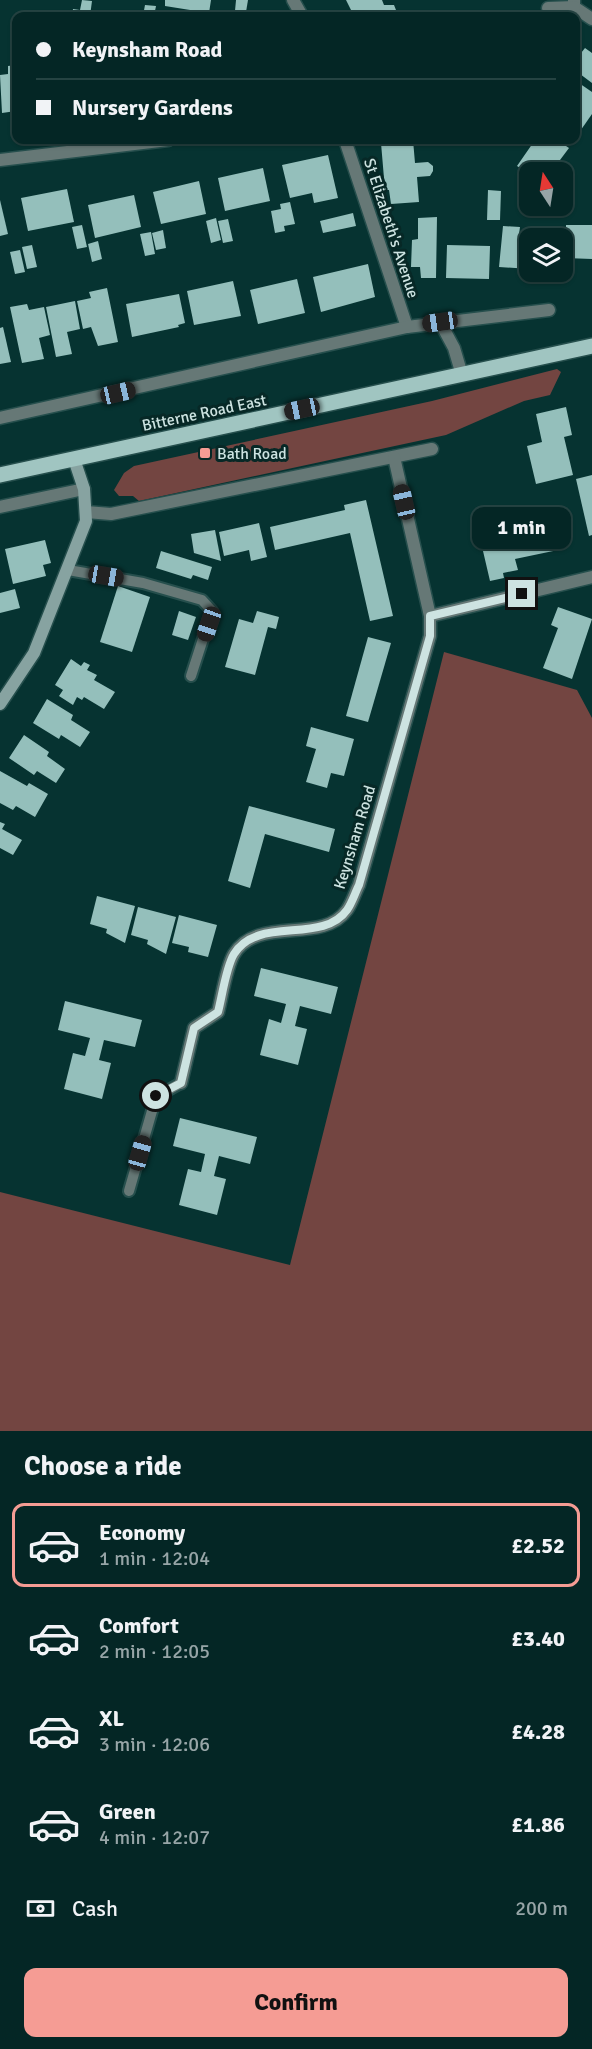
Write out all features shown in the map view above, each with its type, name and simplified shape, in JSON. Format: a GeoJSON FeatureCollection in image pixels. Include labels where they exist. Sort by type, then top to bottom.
{"type":"FeatureCollection","features":[{"type":"Feature","properties":{"kind":"main road","name":"Bitterne Road East"},"geometry":{"type":"LineString","coordinates":[[0,475],[592,346]]}},
{"type":"Feature","properties":{"kind":"street"},"geometry":{"type":"LineString","coordinates":[[548,8],[574,3],[592,19]]}},
{"type":"Feature","properties":{"kind":"street"},"geometry":{"type":"LineString","coordinates":[[0,160],[134,144]]}},
{"type":"Feature","properties":{"kind":"street","name":"St Elizabeth's Avenue"},"geometry":{"type":"LineString","coordinates":[[346,144],[407,327]]}},
{"type":"Feature","properties":{"kind":"street"},"geometry":{"type":"LineString","coordinates":[[0,418],[407,327],[549,310]]}},
{"type":"Feature","properties":{"kind":"street"},"geometry":{"type":"LineString","coordinates":[[440,322],[454,348],[462,375]]}},
{"type":"Feature","properties":{"kind":"street"},"geometry":{"type":"LineString","coordinates":[[86,512],[111,514],[432,449]]}},
{"type":"Feature","properties":{"kind":"street","name":"Keynsham Road"},"geometry":{"type":"LineString","coordinates":[[181,1083],[194,1028],[218,1012],[233,955],[244,942],[262,935],[331,924],[347,911],[359,885],[430,636],[430,616],[394,457]]}},
{"type":"Feature","properties":{"kind":"street"},"geometry":{"type":"LineString","coordinates":[[0,704],[34,653],[86,521],[84,489],[74,459]]}},
{"type":"Feature","properties":{"kind":"street"},"geometry":{"type":"LineString","coordinates":[[0,507],[84,489]]}},
{"type":"Feature","properties":{"kind":"street"},"geometry":{"type":"LineString","coordinates":[[430,616],[592,577]]}},
{"type":"Feature","properties":{"kind":"lane"},"geometry":{"type":"LineString","coordinates":[[68,570],[143,583],[202,600],[212,611],[191,676]]}},
{"type":"Feature","properties":{"kind":"lane","name":"Keynsham Road"},"geometry":{"type":"LineString","coordinates":[[129,1191],[156,1096],[181,1083]]}},
{"type":"Feature","properties":{"kind":"shaded area"},"geometry":{"type":"Polygon","coordinates":[[[557,369],[561,372],[550,395],[524,401],[446,435],[139,501],[133,496],[119,496],[114,490],[124,473],[134,466],[432,401],[557,369]]]}},
{"type":"Feature","properties":{"kind":"shaded area"},"geometry":{"type":"Polygon","coordinates":[[[444,652],[577,690],[592,718],[592,1431],[0,1431],[0,1192],[290,1265],[444,652]]]}},
{"type":"Feature","properties":{"kind":"building"},"geometry":{"type":"Polygon","coordinates":[[[82,0],[92,1],[91,12],[73,12],[73,9],[80,10],[82,0]]]}},
{"type":"Feature","properties":{"kind":"building"},"geometry":{"type":"Polygon","coordinates":[[[165,0],[211,0],[209,12],[165,6],[165,0]]]}},
{"type":"Feature","properties":{"kind":"building"},"geometry":{"type":"Polygon","coordinates":[[[236,0],[248,0],[246,12],[235,11],[236,0]]]}},
{"type":"Feature","properties":{"kind":"building"},"geometry":{"type":"Polygon","coordinates":[[[346,0],[382,0],[384,5],[394,5],[396,10],[394,12],[352,12],[346,0]]]}},
{"type":"Feature","properties":{"kind":"building"},"geometry":{"type":"Polygon","coordinates":[[[145,5],[156,6],[155,12],[144,12],[145,5]]]}},
{"type":"Feature","properties":{"kind":"building"},"geometry":{"type":"Polygon","coordinates":[[[585,48],[592,53],[592,83],[580,74],[581,53],[585,48]]]}},
{"type":"Feature","properties":{"kind":"building"},"geometry":{"type":"Polygon","coordinates":[[[8,66],[12,66],[12,112],[2,113],[0,75],[8,74],[8,66]]]}},
{"type":"Feature","properties":{"kind":"building"},"geometry":{"type":"Polygon","coordinates":[[[580,84],[592,92],[592,114],[580,131],[580,84]]]}},
{"type":"Feature","properties":{"kind":"building"},"geometry":{"type":"Polygon","coordinates":[[[381,144],[413,144],[415,163],[428,162],[433,166],[430,176],[417,177],[419,202],[391,204],[389,190],[385,190],[381,144]]]}},
{"type":"Feature","properties":{"kind":"building"},"geometry":{"type":"Polygon","coordinates":[[[532,144],[563,144],[569,148],[558,162],[520,162],[532,144]]]}},
{"type":"Feature","properties":{"kind":"building"},"geometry":{"type":"Polygon","coordinates":[[[328,155],[338,198],[314,203],[312,193],[290,198],[282,165],[328,155]]]}},
{"type":"Feature","properties":{"kind":"building"},"geometry":{"type":"Polygon","coordinates":[[[263,168],[270,201],[225,211],[218,178],[263,168]]]}},
{"type":"Feature","properties":{"kind":"building"},"geometry":{"type":"Polygon","coordinates":[[[199,181],[206,214],[161,224],[153,192],[199,181]]]}},
{"type":"Feature","properties":{"kind":"building"},"geometry":{"type":"Polygon","coordinates":[[[67,189],[74,222],[28,231],[21,198],[67,189]]]}},
{"type":"Feature","properties":{"kind":"building"},"geometry":{"type":"Polygon","coordinates":[[[488,190],[501,191],[500,220],[487,220],[488,190]]]}},
{"type":"Feature","properties":{"kind":"building"},"geometry":{"type":"Polygon","coordinates":[[[134,195],[141,227],[95,238],[88,205],[134,195]]]}},
{"type":"Feature","properties":{"kind":"building"},"geometry":{"type":"Polygon","coordinates":[[[0,200],[8,234],[0,236],[0,200]]]}},
{"type":"Feature","properties":{"kind":"building"},"geometry":{"type":"Polygon","coordinates":[[[290,202],[295,224],[284,226],[285,231],[275,233],[271,211],[281,209],[280,204],[290,202]]]}},
{"type":"Feature","properties":{"kind":"building"},"geometry":{"type":"Polygon","coordinates":[[[353,213],[356,226],[323,233],[320,221],[353,213]]]}},
{"type":"Feature","properties":{"kind":"building"},"geometry":{"type":"Polygon","coordinates":[[[437,217],[436,278],[421,278],[420,267],[411,267],[412,240],[418,239],[418,218],[437,217]]]}},
{"type":"Feature","properties":{"kind":"building"},"geometry":{"type":"Polygon","coordinates":[[[216,218],[221,240],[211,243],[206,221],[216,218]]]}},
{"type":"Feature","properties":{"kind":"building"},"geometry":{"type":"Polygon","coordinates":[[[228,219],[233,241],[223,243],[218,221],[228,219]]]}},
{"type":"Feature","properties":{"kind":"building"},"geometry":{"type":"Polygon","coordinates":[[[82,225],[87,247],[77,249],[72,227],[82,225]]]}},
{"type":"Feature","properties":{"kind":"building"},"geometry":{"type":"Polygon","coordinates":[[[566,225],[592,225],[592,259],[573,258],[573,228],[566,228],[566,225]]]}},
{"type":"Feature","properties":{"kind":"building"},"geometry":{"type":"Polygon","coordinates":[[[503,226],[520,227],[519,268],[499,267],[503,226]]]}},
{"type":"Feature","properties":{"kind":"building"},"geometry":{"type":"Polygon","coordinates":[[[163,230],[166,248],[156,250],[152,233],[163,230]]]}},
{"type":"Feature","properties":{"kind":"building"},"geometry":{"type":"Polygon","coordinates":[[[151,232],[155,254],[145,256],[140,234],[151,232]]]}},
{"type":"Feature","properties":{"kind":"building"},"geometry":{"type":"Polygon","coordinates":[[[98,241],[102,259],[92,262],[88,244],[98,241]]]}},
{"type":"Feature","properties":{"kind":"building"},"geometry":{"type":"Polygon","coordinates":[[[32,245],[37,267],[27,269],[22,247],[32,245]]]}},
{"type":"Feature","properties":{"kind":"building"},"geometry":{"type":"Polygon","coordinates":[[[447,245],[490,246],[489,279],[446,278],[447,245]]]}},
{"type":"Feature","properties":{"kind":"building"},"geometry":{"type":"Polygon","coordinates":[[[20,250],[25,272],[15,274],[10,252],[20,250]]]}},
{"type":"Feature","properties":{"kind":"building"},"geometry":{"type":"Polygon","coordinates":[[[368,264],[375,297],[321,312],[313,277],[368,264]]]}},
{"type":"Feature","properties":{"kind":"building"},"geometry":{"type":"Polygon","coordinates":[[[297,279],[305,313],[258,324],[250,290],[297,279]]]}},
{"type":"Feature","properties":{"kind":"building"},"geometry":{"type":"Polygon","coordinates":[[[233,281],[241,316],[194,325],[187,291],[233,281]]]}},
{"type":"Feature","properties":{"kind":"building"},"geometry":{"type":"Polygon","coordinates":[[[107,288],[118,342],[98,346],[91,327],[83,329],[77,301],[91,298],[89,292],[107,288]]]}},
{"type":"Feature","properties":{"kind":"building"},"geometry":{"type":"Polygon","coordinates":[[[179,294],[185,323],[178,325],[179,327],[132,337],[126,304],[179,294]]]}},
{"type":"Feature","properties":{"kind":"building"},"geometry":{"type":"Polygon","coordinates":[[[75,301],[80,329],[67,332],[72,354],[56,357],[46,307],[75,301]]]}},
{"type":"Feature","properties":{"kind":"building"},"geometry":{"type":"Polygon","coordinates":[[[27,304],[29,310],[44,307],[50,335],[39,338],[44,359],[22,363],[10,307],[27,304]]]}},
{"type":"Feature","properties":{"kind":"building"},"geometry":{"type":"Polygon","coordinates":[[[3,327],[11,362],[0,364],[0,328],[3,327]]]}},
{"type":"Feature","properties":{"kind":"building"},"geometry":{"type":"Polygon","coordinates":[[[566,407],[572,435],[564,437],[573,475],[536,484],[527,446],[542,442],[536,414],[566,407]]]}},
{"type":"Feature","properties":{"kind":"building"},"geometry":{"type":"Polygon","coordinates":[[[592,475],[592,535],[589,536],[576,479],[592,475]]]}},
{"type":"Feature","properties":{"kind":"building"},"geometry":{"type":"Polygon","coordinates":[[[366,500],[393,616],[370,621],[350,533],[275,550],[270,527],[345,510],[344,505],[366,500]]]}},
{"type":"Feature","properties":{"kind":"building"},"geometry":{"type":"Polygon","coordinates":[[[550,520],[558,550],[515,559],[518,570],[503,573],[504,578],[490,581],[483,551],[511,540],[508,530],[550,520]]]}},
{"type":"Feature","properties":{"kind":"building"},"geometry":{"type":"Polygon","coordinates":[[[259,523],[267,557],[251,561],[249,550],[224,556],[219,532],[259,523]]]}},
{"type":"Feature","properties":{"kind":"building"},"geometry":{"type":"Polygon","coordinates":[[[215,530],[221,561],[194,553],[191,534],[215,530]]]}},
{"type":"Feature","properties":{"kind":"building"},"geometry":{"type":"Polygon","coordinates":[[[45,540],[51,563],[43,565],[46,576],[13,584],[5,549],[45,540]]]}},
{"type":"Feature","properties":{"kind":"building"},"geometry":{"type":"Polygon","coordinates":[[[161,551],[212,567],[208,580],[193,575],[191,579],[156,568],[161,551]]]}},
{"type":"Feature","properties":{"kind":"building"},"geometry":{"type":"Polygon","coordinates":[[[118,586],[150,597],[132,652],[100,642],[118,586]]]}},
{"type":"Feature","properties":{"kind":"building"},"geometry":{"type":"Polygon","coordinates":[[[15,589],[20,608],[0,613],[0,593],[15,589]]]}},
{"type":"Feature","properties":{"kind":"building"},"geometry":{"type":"Polygon","coordinates":[[[558,607],[592,619],[572,679],[543,668],[558,628],[551,625],[558,607]]]}},
{"type":"Feature","properties":{"kind":"building"},"geometry":{"type":"Polygon","coordinates":[[[179,611],[196,617],[188,640],[172,635],[179,611]]]}},
{"type":"Feature","properties":{"kind":"building"},"geometry":{"type":"Polygon","coordinates":[[[257,611],[279,617],[276,629],[268,627],[255,675],[225,667],[239,619],[253,623],[257,611]]]}},
{"type":"Feature","properties":{"kind":"building"},"geometry":{"type":"Polygon","coordinates":[[[368,637],[391,643],[368,722],[346,716],[368,637]]]}},
{"type":"Feature","properties":{"kind":"building"},"geometry":{"type":"Polygon","coordinates":[[[71,659],[81,666],[84,662],[90,665],[87,670],[97,675],[94,680],[115,692],[104,709],[84,697],[82,700],[77,697],[73,705],[59,696],[63,690],[55,685],[71,659]]]}},
{"type":"Feature","properties":{"kind":"building"},"geometry":{"type":"Polygon","coordinates":[[[47,699],[73,715],[71,720],[90,732],[80,747],[61,735],[59,739],[33,723],[47,699]]]}},
{"type":"Feature","properties":{"kind":"building"},"geometry":{"type":"Polygon","coordinates":[[[311,727],[354,739],[344,776],[331,773],[327,788],[306,782],[316,749],[306,746],[311,727]]]}},
{"type":"Feature","properties":{"kind":"building"},"geometry":{"type":"Polygon","coordinates":[[[24,735],[49,752],[47,756],[65,769],[56,783],[37,771],[34,775],[9,758],[24,735]]]}},
{"type":"Feature","properties":{"kind":"building"},"geometry":{"type":"Polygon","coordinates":[[[0,771],[27,786],[29,783],[48,794],[35,817],[16,806],[13,810],[0,803],[0,771]]]}},
{"type":"Feature","properties":{"kind":"building"},"geometry":{"type":"Polygon","coordinates":[[[249,806],[335,829],[329,852],[265,834],[250,888],[228,881],[249,806]]]}},
{"type":"Feature","properties":{"kind":"building"},"geometry":{"type":"Polygon","coordinates":[[[0,822],[5,824],[2,829],[22,840],[13,855],[0,848],[0,822]]]}},
{"type":"Feature","properties":{"kind":"building"},"geometry":{"type":"Polygon","coordinates":[[[97,896],[135,906],[125,943],[106,933],[107,929],[90,924],[97,896]]]}},
{"type":"Feature","properties":{"kind":"building"},"geometry":{"type":"Polygon","coordinates":[[[138,907],[176,917],[166,954],[147,944],[148,940],[131,935],[138,907]]]}},
{"type":"Feature","properties":{"kind":"building"},"geometry":{"type":"Polygon","coordinates":[[[179,915],[217,925],[208,957],[188,952],[189,947],[172,943],[179,915]]]}},
{"type":"Feature","properties":{"kind":"building"},"geometry":{"type":"Polygon","coordinates":[[[261,968],[338,987],[331,1014],[300,1006],[295,1026],[307,1029],[298,1065],[260,1055],[269,1019],[281,1023],[286,1004],[254,996],[261,968]]]}},
{"type":"Feature","properties":{"kind":"building"},"geometry":{"type":"Polygon","coordinates":[[[65,1001],[142,1020],[135,1047],[104,1040],[99,1060],[111,1063],[102,1099],[64,1089],[73,1053],[85,1056],[90,1038],[58,1030],[65,1001]]]}},
{"type":"Feature","properties":{"kind":"building"},"geometry":{"type":"Polygon","coordinates":[[[180,1118],[257,1137],[250,1164],[219,1156],[214,1176],[226,1179],[217,1215],[179,1205],[188,1169],[201,1172],[205,1154],[173,1146],[180,1118]]]}},
{"type":"Feature","properties":{"kind":"place","name":"Bath Road"},"geometry":{"type":"Point","coordinates":[205,453]}},
{"type":"Feature","properties":{"kind":"route"},"geometry":{"type":"LineString","coordinates":[[156,1096],[181,1083],[194,1028],[218,1012],[233,955],[244,942],[262,935],[331,924],[347,911],[359,885],[430,636],[430,616],[522,594]]}}]}
